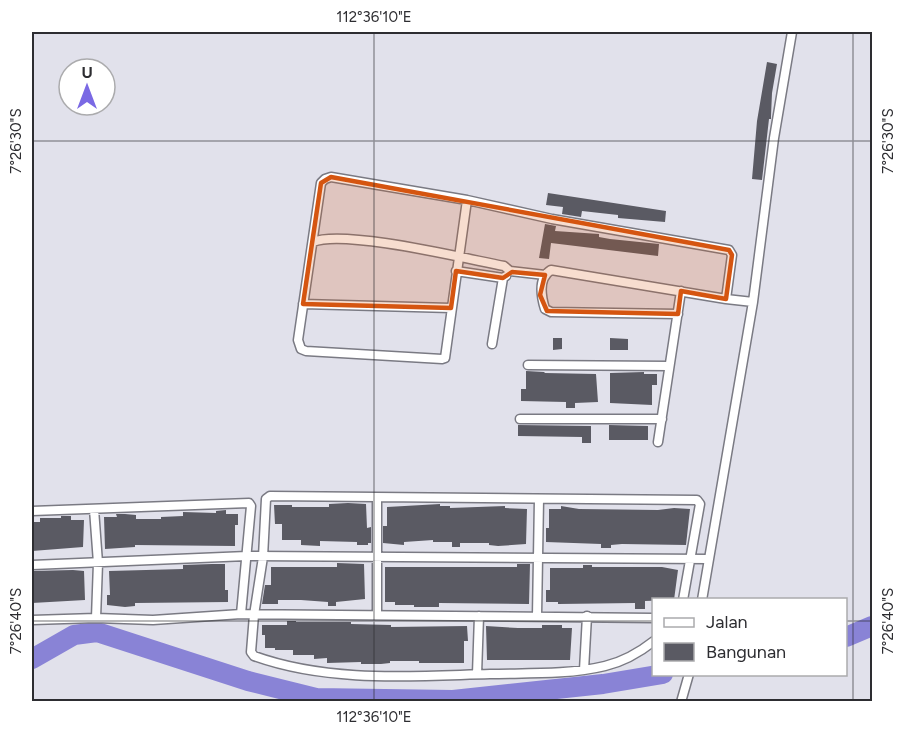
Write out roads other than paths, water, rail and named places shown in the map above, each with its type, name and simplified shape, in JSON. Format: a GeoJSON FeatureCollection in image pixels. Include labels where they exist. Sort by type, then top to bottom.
{"type":"FeatureCollection","features":[{"type":"Feature","properties":{"kind":"street"},"geometry":{"type":"LineString","coordinates":[[702,598],[753,302],[774,138],[792,32]]}},
{"type":"Feature","properties":{"kind":"street"},"geometry":{"type":"LineString","coordinates":[[467,200],[446,355],[442,359],[301,349],[298,340],[321,183],[331,177],[467,200],[552,219],[729,250],[732,255],[726,299]]}},
{"type":"Feature","properties":{"kind":"street"},"geometry":{"type":"LineString","coordinates":[[314,242],[324,239],[371,242],[504,266],[510,271],[545,275]]}},
{"type":"Feature","properties":{"kind":"street"},"geometry":{"type":"LineString","coordinates":[[678,314],[547,311],[540,295],[545,275],[548,271],[558,270],[753,302]]}},
{"type":"Feature","properties":{"kind":"street"},"geometry":{"type":"LineString","coordinates":[[456,271],[502,278]]}},
{"type":"Feature","properties":{"kind":"street"},"geometry":{"type":"LineString","coordinates":[[492,344],[502,278],[510,271]]}},
{"type":"Feature","properties":{"kind":"street"},"geometry":{"type":"LineString","coordinates":[[658,442],[681,291]]}},
{"type":"Feature","properties":{"kind":"street"},"geometry":{"type":"LineString","coordinates":[[303,304],[451,308]]}},
{"type":"Feature","properties":{"kind":"street"},"geometry":{"type":"LineString","coordinates":[[528,365],[669,366]]}},
{"type":"Feature","properties":{"kind":"street"},"geometry":{"type":"LineString","coordinates":[[520,419],[662,419]]}},
{"type":"Feature","properties":{"kind":"street"},"geometry":{"type":"LineString","coordinates":[[652,642],[631,656],[584,669],[422,677],[365,676],[284,666],[252,654],[254,615],[263,557],[268,497],[697,500],[700,504],[683,598]]}},
{"type":"Feature","properties":{"kind":"street"},"geometry":{"type":"LineString","coordinates":[[377,498],[377,614]]}},
{"type":"Feature","properties":{"kind":"street"},"geometry":{"type":"LineString","coordinates":[[537,616],[539,499]]}},
{"type":"Feature","properties":{"kind":"street"},"geometry":{"type":"LineString","coordinates":[[32,511],[246,501],[251,506],[241,614]]}},
{"type":"Feature","properties":{"kind":"street"},"geometry":{"type":"LineString","coordinates":[[94,509],[98,563],[96,618]]}},
{"type":"Feature","properties":{"kind":"street"},"geometry":{"type":"LineString","coordinates":[[32,566],[247,556],[709,560]]}},
{"type":"Feature","properties":{"kind":"street"},"geometry":{"type":"LineString","coordinates":[[32,620],[96,618],[153,620],[241,614],[652,618]]}},
{"type":"Feature","properties":{"kind":"street"},"geometry":{"type":"LineString","coordinates":[[477,674],[479,616]]}},
{"type":"Feature","properties":{"kind":"street"},"geometry":{"type":"LineString","coordinates":[[584,669],[587,616]]}},
{"type":"Feature","properties":{"kind":"street"},"geometry":{"type":"LineString","coordinates":[[681,702],[688,676]]}},
{"type":"Feature","properties":{"kind":"waterway"},"geometry":{"type":"LineString","coordinates":[[847,637],[872,626]]}},
{"type":"Feature","properties":{"kind":"waterway"},"geometry":{"type":"LineString","coordinates":[[32,659],[74,635],[97,632],[248,681],[316,698],[453,700],[603,684],[652,676]]}}]}
